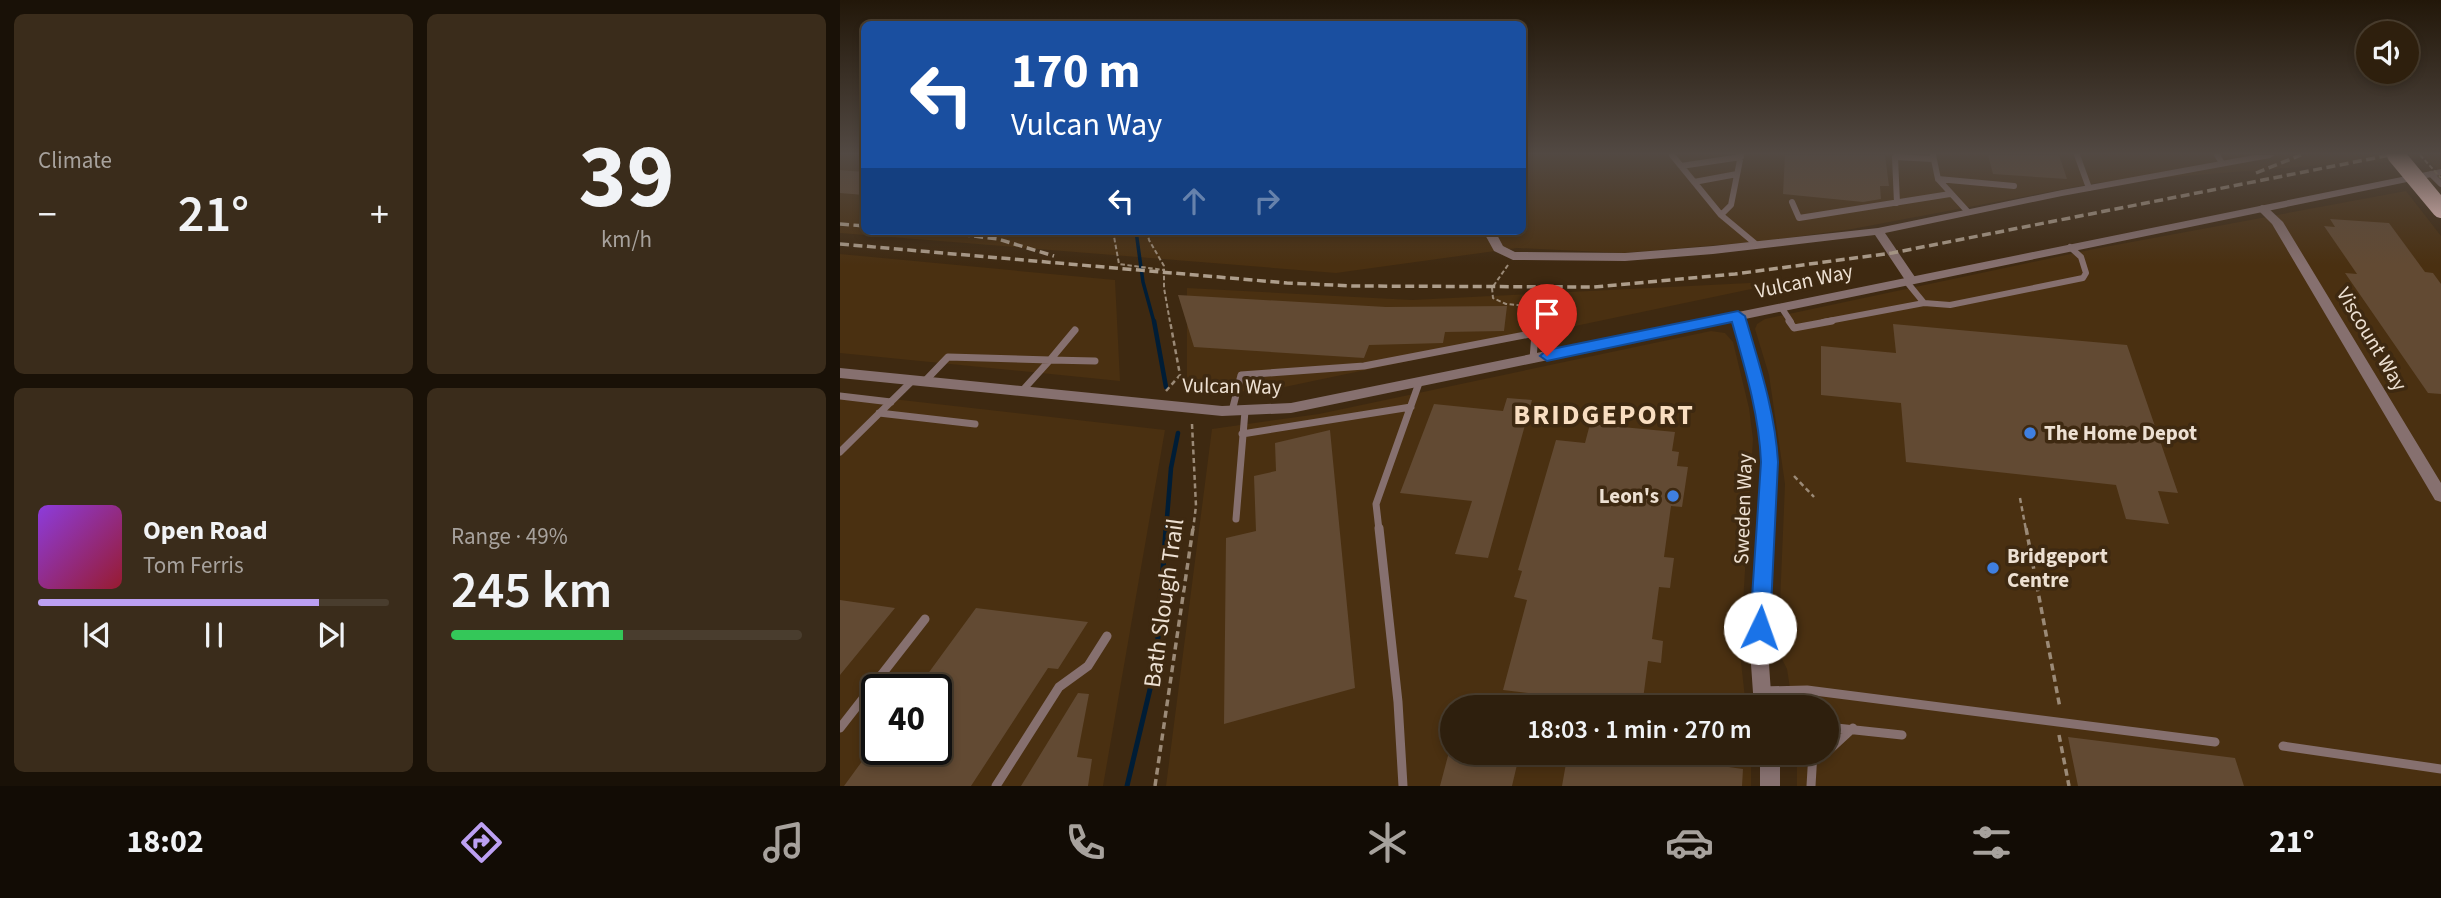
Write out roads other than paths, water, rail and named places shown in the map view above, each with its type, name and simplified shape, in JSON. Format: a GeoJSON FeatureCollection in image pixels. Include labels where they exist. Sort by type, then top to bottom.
{"type":"FeatureCollection","features":[{"type":"Feature","properties":{"kind":"highway"},"geometry":{"type":"LineString","coordinates":[[2427,192],[2441,209]]}},
{"type":"Feature","properties":{"kind":"street","name":"Vulcan Way"},"geometry":{"type":"LineString","coordinates":[[1491,235],[1498,248],[1513,256],[1625,257],[1878,231],[2070,192]]}},
{"type":"Feature","properties":{"kind":"street","name":"Vulcan Way"},"geometry":{"type":"LineString","coordinates":[[840,373],[1238,411],[1291,408],[2346,192]]}},
{"type":"Feature","properties":{"kind":"street","name":"Viscount Way"},"geometry":{"type":"LineString","coordinates":[[2262,208],[2277,222],[2441,496]]}},
{"type":"Feature","properties":{"kind":"street"},"geometry":{"type":"LineString","coordinates":[[1878,231],[1909,281]]}},
{"type":"Feature","properties":{"kind":"street","name":"Sweden Way"},"geometry":{"type":"LineString","coordinates":[[1738,316],[1769,438],[1770,462],[1759,650],[1762,695]]}},
{"type":"Feature","properties":{"kind":"street"},"geometry":{"type":"LineString","coordinates":[[1770,765],[1770,786]]}},
{"type":"Feature","properties":{"kind":"lane"},"geometry":{"type":"LineString","coordinates":[[1702,192],[1721,215],[1757,245]]}},
{"type":"Feature","properties":{"kind":"lane"},"geometry":{"type":"LineString","coordinates":[[1721,215],[1731,205],[1734,192]]}},
{"type":"Feature","properties":{"kind":"lane"},"geometry":{"type":"LineString","coordinates":[[1897,192],[1897,203]]}},
{"type":"Feature","properties":{"kind":"lane"},"geometry":{"type":"LineString","coordinates":[[1791,202],[1799,219],[1950,194],[1968,212]]}},
{"type":"Feature","properties":{"kind":"lane"},"geometry":{"type":"LineString","coordinates":[[1781,307],[1794,328],[1924,303],[1950,305],[2083,278],[2086,273],[2081,257],[2070,247]]}},
{"type":"Feature","properties":{"kind":"lane"},"geometry":{"type":"LineString","coordinates":[[1909,281],[1924,303]]}},
{"type":"Feature","properties":{"kind":"lane"},"geometry":{"type":"LineString","coordinates":[[1533,359],[1537,307]]}},
{"type":"Feature","properties":{"kind":"lane"},"geometry":{"type":"LineString","coordinates":[[1022,391],[1075,330]]}},
{"type":"Feature","properties":{"kind":"lane"},"geometry":{"type":"LineString","coordinates":[[1236,519],[1242,435],[1238,411],[1241,376],[1364,366],[1535,333]]}},
{"type":"Feature","properties":{"kind":"lane"},"geometry":{"type":"LineString","coordinates":[[840,452],[891,402],[948,357],[1096,361]]}},
{"type":"Feature","properties":{"kind":"lane"},"geometry":{"type":"LineString","coordinates":[[1403,786],[1398,702],[1376,504],[1419,383]]}},
{"type":"Feature","properties":{"kind":"lane"},"geometry":{"type":"LineString","coordinates":[[840,396],[891,402]]}},
{"type":"Feature","properties":{"kind":"lane"},"geometry":{"type":"LineString","coordinates":[[1242,435],[1411,407]]}},
{"type":"Feature","properties":{"kind":"lane"},"geometry":{"type":"LineString","coordinates":[[879,413],[975,424]]}},
{"type":"Feature","properties":{"kind":"lane"},"geometry":{"type":"LineString","coordinates":[[840,728],[925,619]]}},
{"type":"Feature","properties":{"kind":"lane"},"geometry":{"type":"LineString","coordinates":[[996,786],[1059,687],[1088,666],[1107,636]]}},
{"type":"Feature","properties":{"kind":"lane"},"geometry":{"type":"LineString","coordinates":[[1782,695],[1807,690],[2215,742]]}},
{"type":"Feature","properties":{"kind":"lane"},"geometry":{"type":"LineString","coordinates":[[1839,727],[1902,735]]}},
{"type":"Feature","properties":{"kind":"lane"},"geometry":{"type":"LineString","coordinates":[[1839,741],[1853,728]]}},
{"type":"Feature","properties":{"kind":"lane"},"geometry":{"type":"LineString","coordinates":[[2283,746],[2441,769]]}},
{"type":"Feature","properties":{"kind":"lane"},"geometry":{"type":"LineString","coordinates":[[1811,786],[1812,766]]}},
{"type":"Feature","properties":{"kind":"waterway"},"geometry":{"type":"LineString","coordinates":[[1137,235],[1143,282],[1154,322]]}},
{"type":"Feature","properties":{"kind":"waterway"},"geometry":{"type":"LineString","coordinates":[[1154,321],[1166,387]]}},
{"type":"Feature","properties":{"kind":"waterway"},"geometry":{"type":"LineString","coordinates":[[1166,530],[1171,468],[1178,433]]}},
{"type":"Feature","properties":{"kind":"waterway"},"geometry":{"type":"LineString","coordinates":[[1127,786],[1156,664],[1166,528]]}},
{"type":"Feature","properties":{"kind":"railway"},"geometry":{"type":"LineString","coordinates":[[840,244],[1287,283],[1353,286],[1594,287],[1735,274],[1892,253],[2204,192]]}},
{"type":"Feature","properties":{"kind":"railway"},"geometry":{"type":"LineString","coordinates":[[840,224],[861,226]]}},
{"type":"Feature","properties":{"kind":"railway"},"geometry":{"type":"LineString","coordinates":[[966,235],[998,239],[1054,256]]}},
{"type":"Feature","properties":{"kind":"place","name":"The Home Depot"},"geometry":{"type":"Point","coordinates":[2030,433]}},
{"type":"Feature","properties":{"kind":"place","name":"Leon's"},"geometry":{"type":"Point","coordinates":[1673,496]}},
{"type":"Feature","properties":{"kind":"place","name":"Bridgeport Centre"},"geometry":{"type":"Point","coordinates":[1993,568]}},
{"type":"Feature","properties":{"kind":"district","name":"BRIDGEPORT"},"geometry":{"type":"Point","coordinates":[1604,415]}}]}
